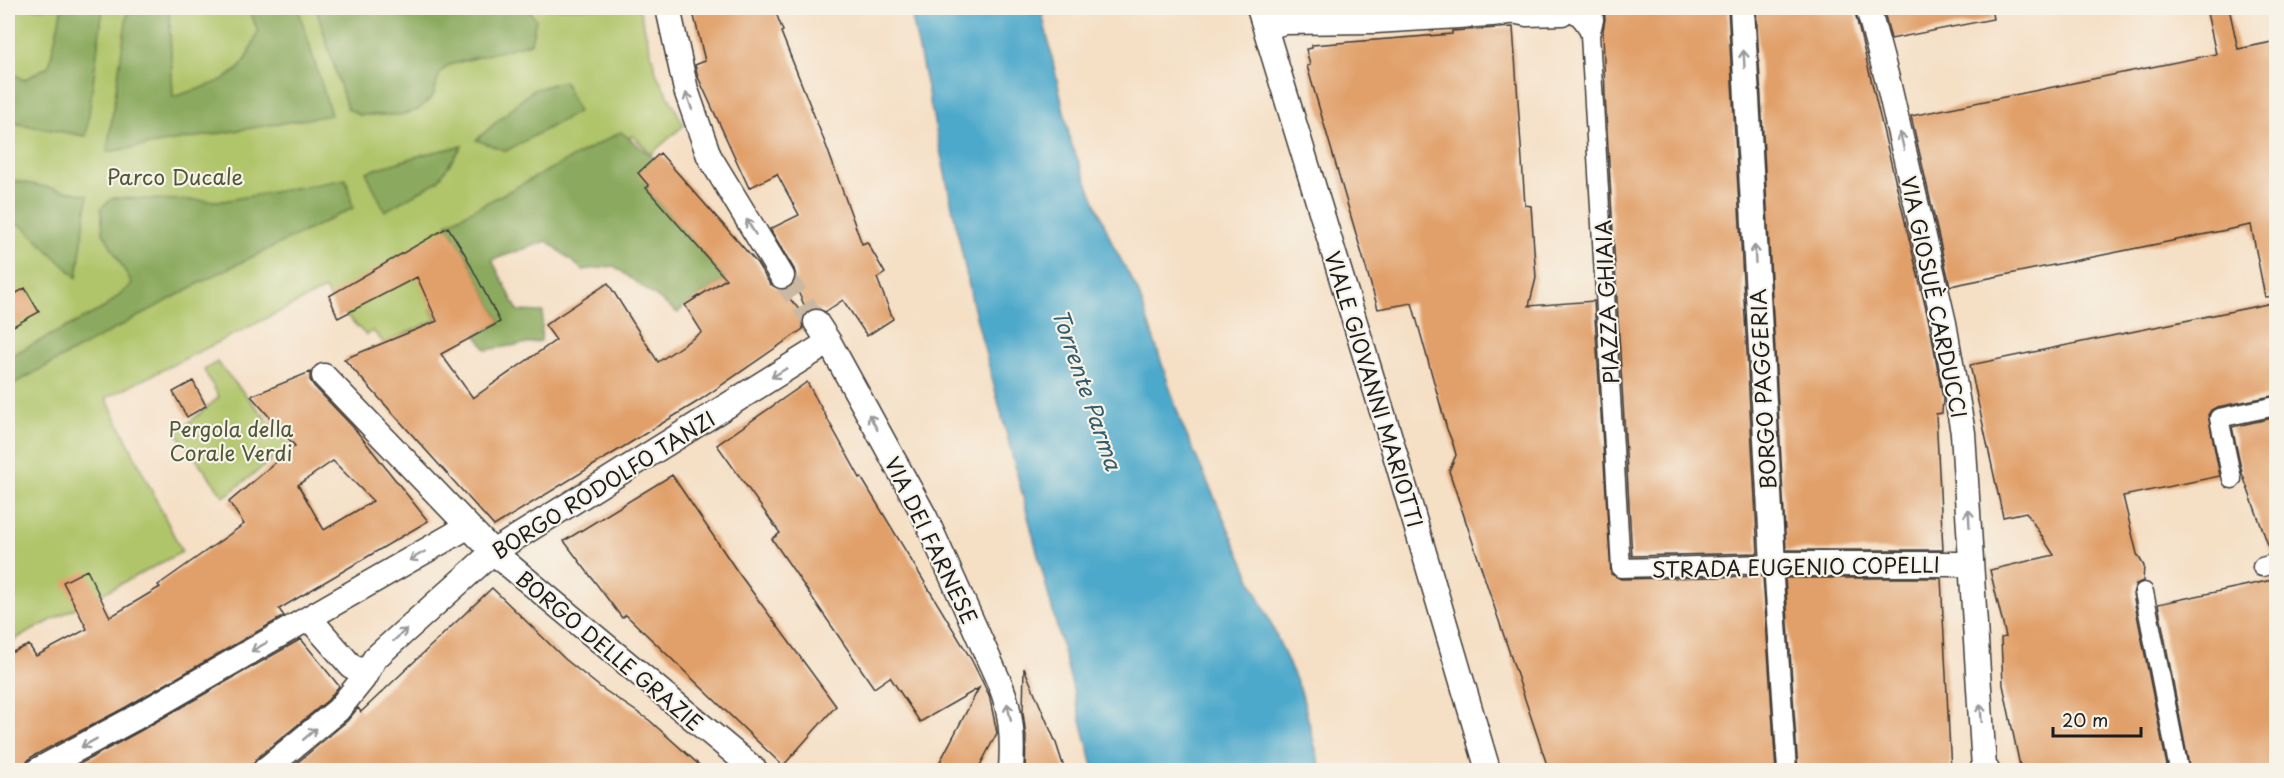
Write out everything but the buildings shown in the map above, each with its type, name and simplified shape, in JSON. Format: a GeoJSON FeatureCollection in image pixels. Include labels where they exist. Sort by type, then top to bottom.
{"type":"FeatureCollection","features":[{"type":"Feature","properties":{"kind":"street"},"geometry":{"type":"LineString","coordinates":[[668,8],[686,90],[709,156],[783,276]]}},
{"type":"Feature","properties":{"kind":"street","name":"PIAZZA GHIAIA"},"geometry":{"type":"LineString","coordinates":[[1593,8],[1594,20],[1590,35],[1621,568]]}},
{"type":"Feature","properties":{"kind":"street","name":"BORGO PAGGERIA"},"geometry":{"type":"LineString","coordinates":[[1742,8],[1787,771]]}},
{"type":"Feature","properties":{"kind":"street","name":"VIA GIOSUÈ CARDUCCI"},"geometry":{"type":"LineString","coordinates":[[1868,8],[1888,82],[1944,323],[1963,433],[1984,768],[1987,771]]}},
{"type":"Feature","properties":{"kind":"street"},"geometry":{"type":"LineString","coordinates":[[1262,18],[1284,22],[1375,21],[1517,9],[1527,14],[1565,10],[1578,15],[1590,35]]}},
{"type":"Feature","properties":{"kind":"street","name":"VIALE GIOVANNI MARIOTTI"},"geometry":{"type":"LineString","coordinates":[[1262,18],[1389,434],[1488,771]]}},
{"type":"Feature","properties":{"kind":"street","name":"BORGO RODOLFO TANZI"},"geometry":{"type":"LineString","coordinates":[[265,771],[338,710],[375,658],[493,552],[822,332]]}},
{"type":"Feature","properties":{"kind":"street","name":"VIA DEI FARNESE"},"geometry":{"type":"LineString","coordinates":[[822,332],[926,518],[1000,684],[1008,707],[1012,729],[1011,771]]}},
{"type":"Feature","properties":{"kind":"street","name":"BORGO DELLE GRAZIE"},"geometry":{"type":"LineString","coordinates":[[324,376],[493,552],[755,771]]}},
{"type":"Feature","properties":{"kind":"street"},"geometry":{"type":"LineString","coordinates":[[2232,479],[2218,418],[2277,405]]}},
{"type":"Feature","properties":{"kind":"street"},"geometry":{"type":"LineString","coordinates":[[38,771],[467,527]]}},
{"type":"Feature","properties":{"kind":"street","name":"STRADA EUGENIO COPELLI"},"geometry":{"type":"LineString","coordinates":[[1621,568],[1773,564],[1970,564]]}},
{"type":"Feature","properties":{"kind":"street"},"geometry":{"type":"LineString","coordinates":[[2144,592],[2179,771]]}},
{"type":"Feature","properties":{"kind":"street"},"geometry":{"type":"LineString","coordinates":[[309,618],[351,666],[366,673]]}},
{"type":"Feature","properties":{"kind":"green space","name":"Parco Ducale"},"geometry":{"type":"Polygon","coordinates":[[[8,8],[639,8],[657,75],[684,125],[651,154],[633,136],[449,227],[465,254],[431,309],[436,320],[384,343],[373,331],[366,335],[330,299],[325,289],[106,398],[182,552],[8,643],[8,8]]]}},
{"type":"Feature","properties":{"kind":"green space"},"geometry":{"type":"Polygon","coordinates":[[[62,8],[103,8],[86,136],[8,122],[8,71],[24,80],[49,66],[62,8]]]}},
{"type":"Feature","properties":{"kind":"green space"},"geometry":{"type":"Polygon","coordinates":[[[128,8],[169,8],[173,97],[222,80],[238,69],[246,59],[258,32],[249,8],[298,8],[331,115],[107,152],[128,8]]]}},
{"type":"Feature","properties":{"kind":"green space"},"geometry":{"type":"Polygon","coordinates":[[[316,8],[388,8],[397,15],[409,17],[424,8],[527,8],[536,19],[531,43],[449,65],[440,73],[433,96],[418,110],[400,115],[359,115],[347,108],[316,8]]]}},
{"type":"Feature","properties":{"kind":"green space"},"geometry":{"type":"Polygon","coordinates":[[[564,81],[578,112],[506,151],[476,140],[533,90],[564,81]]]}},
{"type":"Feature","properties":{"kind":"green space"},"geometry":{"type":"Polygon","coordinates":[[[621,132],[654,158],[647,189],[726,279],[685,305],[678,313],[614,266],[583,270],[547,241],[492,260],[518,311],[543,312],[541,341],[486,350],[476,335],[500,322],[465,254],[446,224],[621,132]]]}},
{"type":"Feature","properties":{"kind":"green space"},"geometry":{"type":"Polygon","coordinates":[[[462,146],[438,181],[385,211],[366,172],[425,154],[462,146]]]}},
{"type":"Feature","properties":{"kind":"green space"},"geometry":{"type":"Polygon","coordinates":[[[346,179],[353,208],[209,278],[8,387],[8,357],[104,308],[132,284],[103,232],[101,208],[113,198],[223,201],[346,179]]]}},
{"type":"Feature","properties":{"kind":"green space"},"geometry":{"type":"Polygon","coordinates":[[[8,181],[88,195],[77,278],[25,228],[8,220],[8,181]]]}},
{"type":"Feature","properties":{"kind":"green space","name":"Pergola della Corale Verdi"},"geometry":{"type":"Polygon","coordinates":[[[217,362],[290,446],[224,497],[177,433],[219,397],[204,370],[217,362]]]}},
{"type":"Feature","properties":{"kind":"water","name":"Torrente Parma"},"geometry":{"type":"Polygon","coordinates":[[[910,8],[1041,8],[1071,143],[1113,245],[1138,291],[1182,425],[1301,691],[1321,770],[1094,770],[973,305],[910,8]]]}},
{"type":"Feature","properties":{"kind":"tunnel"},"geometry":{"type":"LineString","coordinates":[[782,276],[816,322]]}}]}
